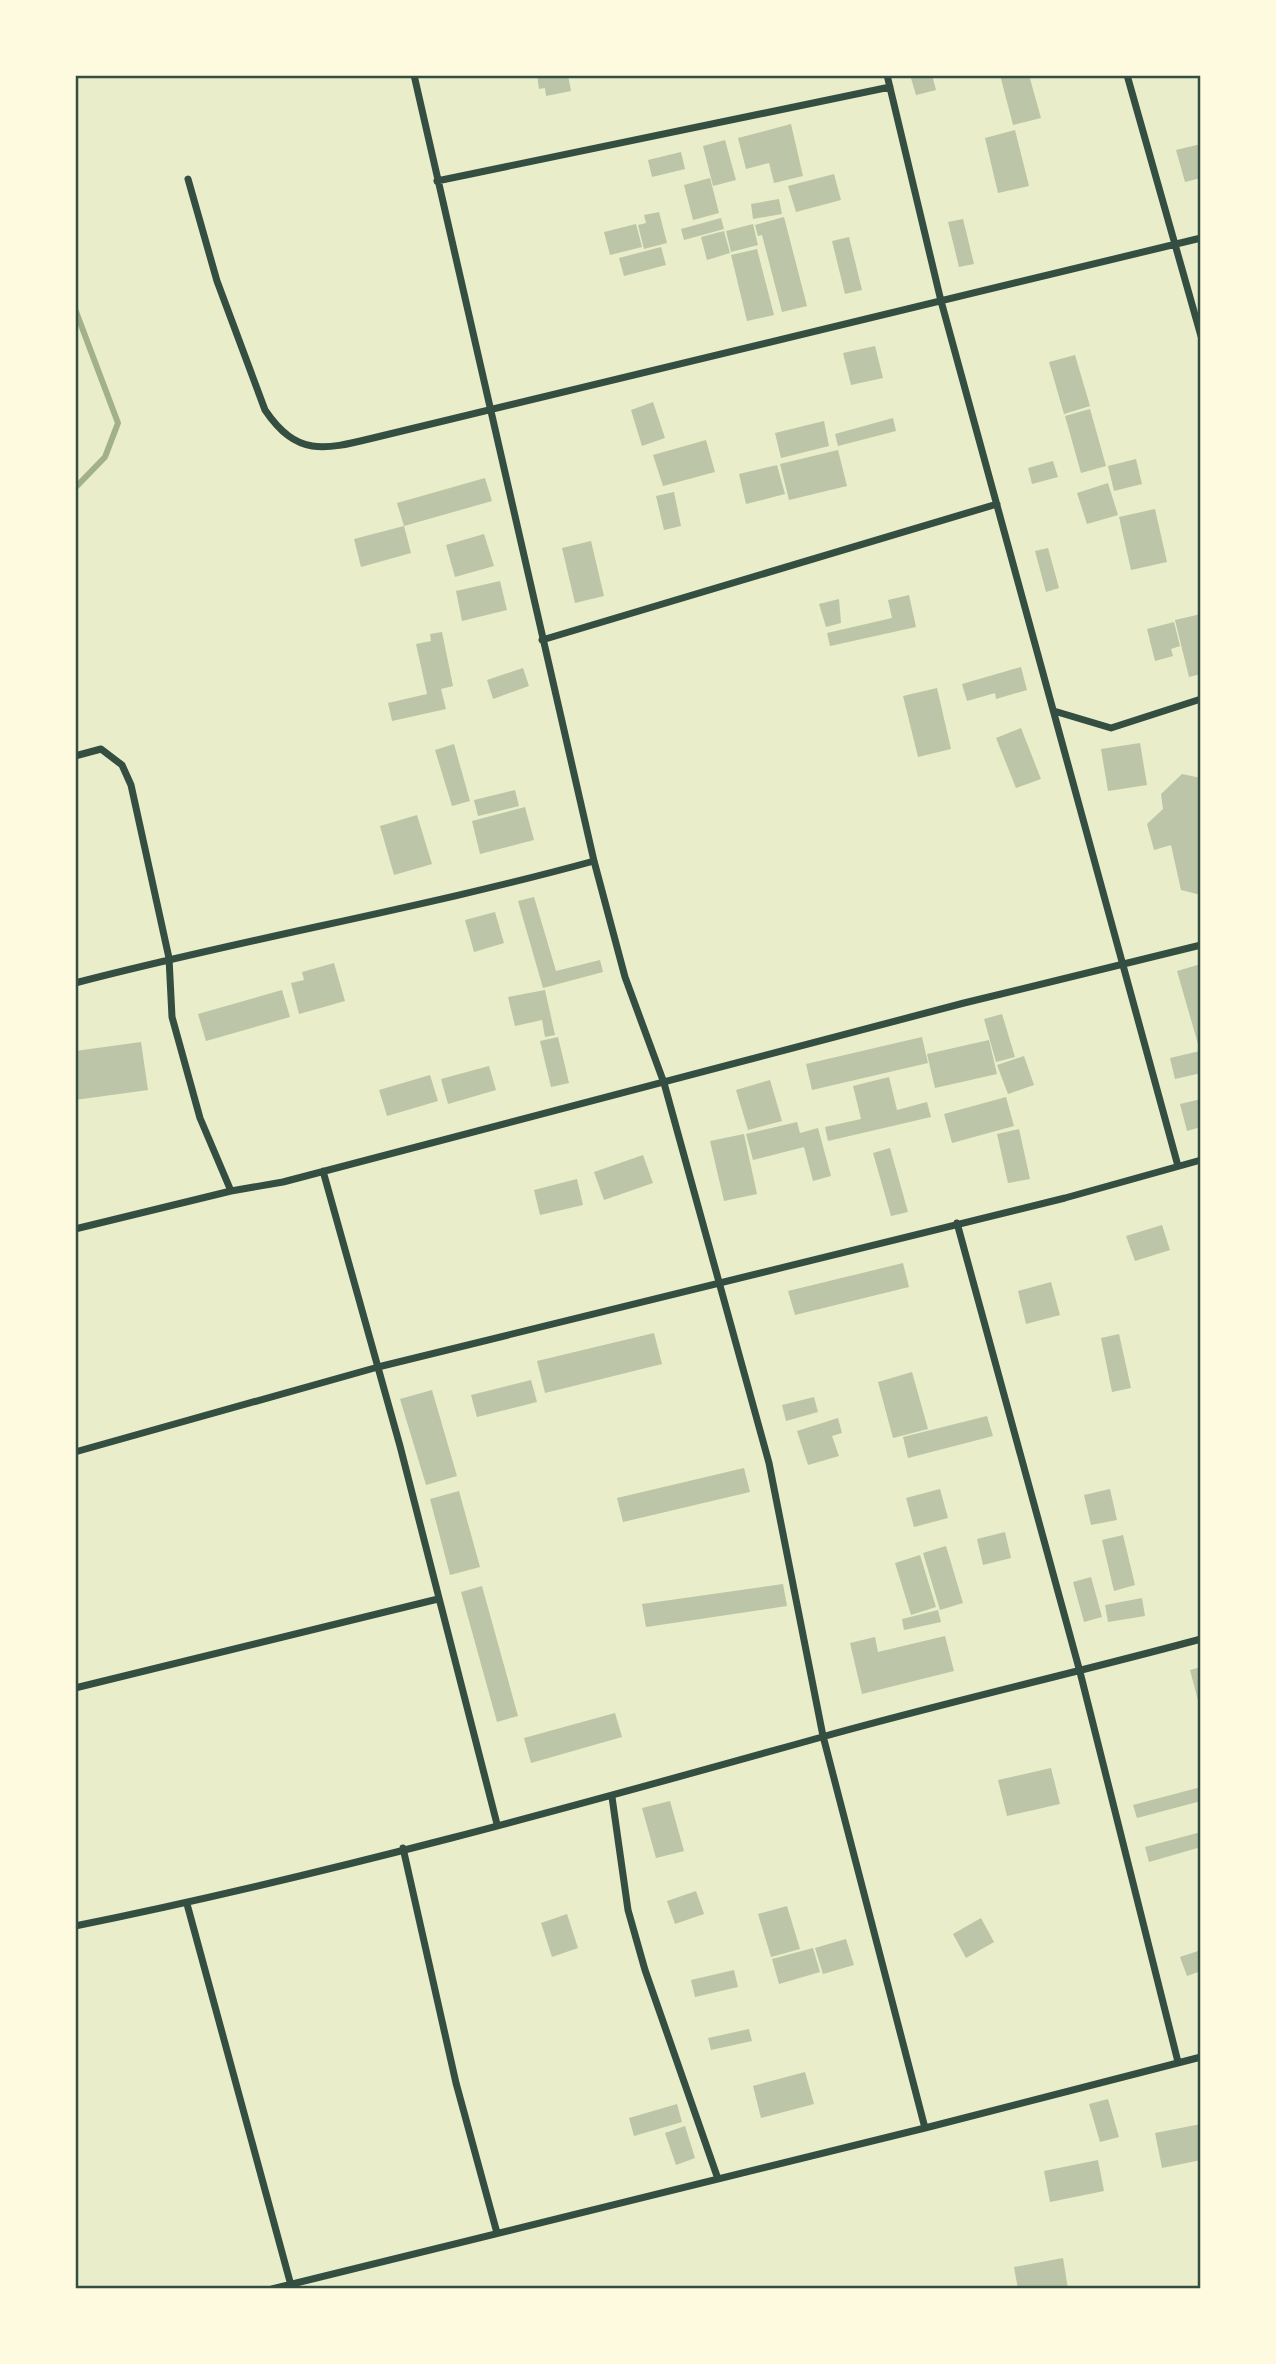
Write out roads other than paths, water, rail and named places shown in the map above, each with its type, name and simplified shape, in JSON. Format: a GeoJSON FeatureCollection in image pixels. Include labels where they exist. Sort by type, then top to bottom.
{"type":"FeatureCollection","features":[{"type":"Feature","properties":{"kind":"street"},"geometry":{"type":"LineString","coordinates":[[414,75],[594,860],[625,977],[664,1083],[769,1463],[823,1736],[925,2128]]}},
{"type":"Feature","properties":{"kind":"street"},"geometry":{"type":"LineString","coordinates":[[887,75],[942,301],[1178,1167]]}},
{"type":"Feature","properties":{"kind":"street"},"geometry":{"type":"LineString","coordinates":[[1127,75],[1201,336]]}},
{"type":"Feature","properties":{"kind":"street"},"geometry":{"type":"LineString","coordinates":[[437,181],[890,87]]}},
{"type":"Feature","properties":{"kind":"street"},"geometry":{"type":"LineString","coordinates":[[188,179],[213,270],[258,394],[275,425],[295,442],[308,448],[336,447],[1201,238]]}},
{"type":"Feature","properties":{"kind":"street"},"geometry":{"type":"LineString","coordinates":[[542,640],[997,504]]}},
{"type":"Feature","properties":{"kind":"street"},"geometry":{"type":"LineString","coordinates":[[1054,712],[1111,728],[1201,699]]}},
{"type":"Feature","properties":{"kind":"street"},"geometry":{"type":"LineString","coordinates":[[75,756],[101,749],[122,765],[131,785],[169,958],[172,1017],[178,1043],[200,1118],[231,1191]]}},
{"type":"Feature","properties":{"kind":"street"},"geometry":{"type":"LineString","coordinates":[[75,983],[169,958],[485,890],[594,860]]}},
{"type":"Feature","properties":{"kind":"street"},"geometry":{"type":"LineString","coordinates":[[75,1229],[323,1171],[1122,963],[1201,945]]}},
{"type":"Feature","properties":{"kind":"street"},"geometry":{"type":"LineString","coordinates":[[75,1452],[378,1367],[1201,1160]]}},
{"type":"Feature","properties":{"kind":"street"},"geometry":{"type":"LineString","coordinates":[[323,1171],[378,1367],[498,1824]]}},
{"type":"Feature","properties":{"kind":"street"},"geometry":{"type":"LineString","coordinates":[[957,1223],[1080,1672],[1178,2062]]}},
{"type":"Feature","properties":{"kind":"street"},"geometry":{"type":"LineString","coordinates":[[75,1688],[438,1599]]}},
{"type":"Feature","properties":{"kind":"street"},"geometry":{"type":"LineString","coordinates":[[75,1926],[187,1904],[612,1797],[823,1736],[1201,1639]]}},
{"type":"Feature","properties":{"kind":"street"},"geometry":{"type":"LineString","coordinates":[[612,1797],[628,1910],[645,1970],[718,2179]]}},
{"type":"Feature","properties":{"kind":"street"},"geometry":{"type":"LineString","coordinates":[[403,1849],[456,2083],[497,2233]]}},
{"type":"Feature","properties":{"kind":"street"},"geometry":{"type":"LineString","coordinates":[[187,1904],[291,2286]]}},
{"type":"Feature","properties":{"kind":"street"},"geometry":{"type":"LineString","coordinates":[[272,2289],[1201,2057]]}},
{"type":"Feature","properties":{"kind":"waterway"},"geometry":{"type":"LineString","coordinates":[[75,309],[118,423],[105,457],[75,488]]}}]}
